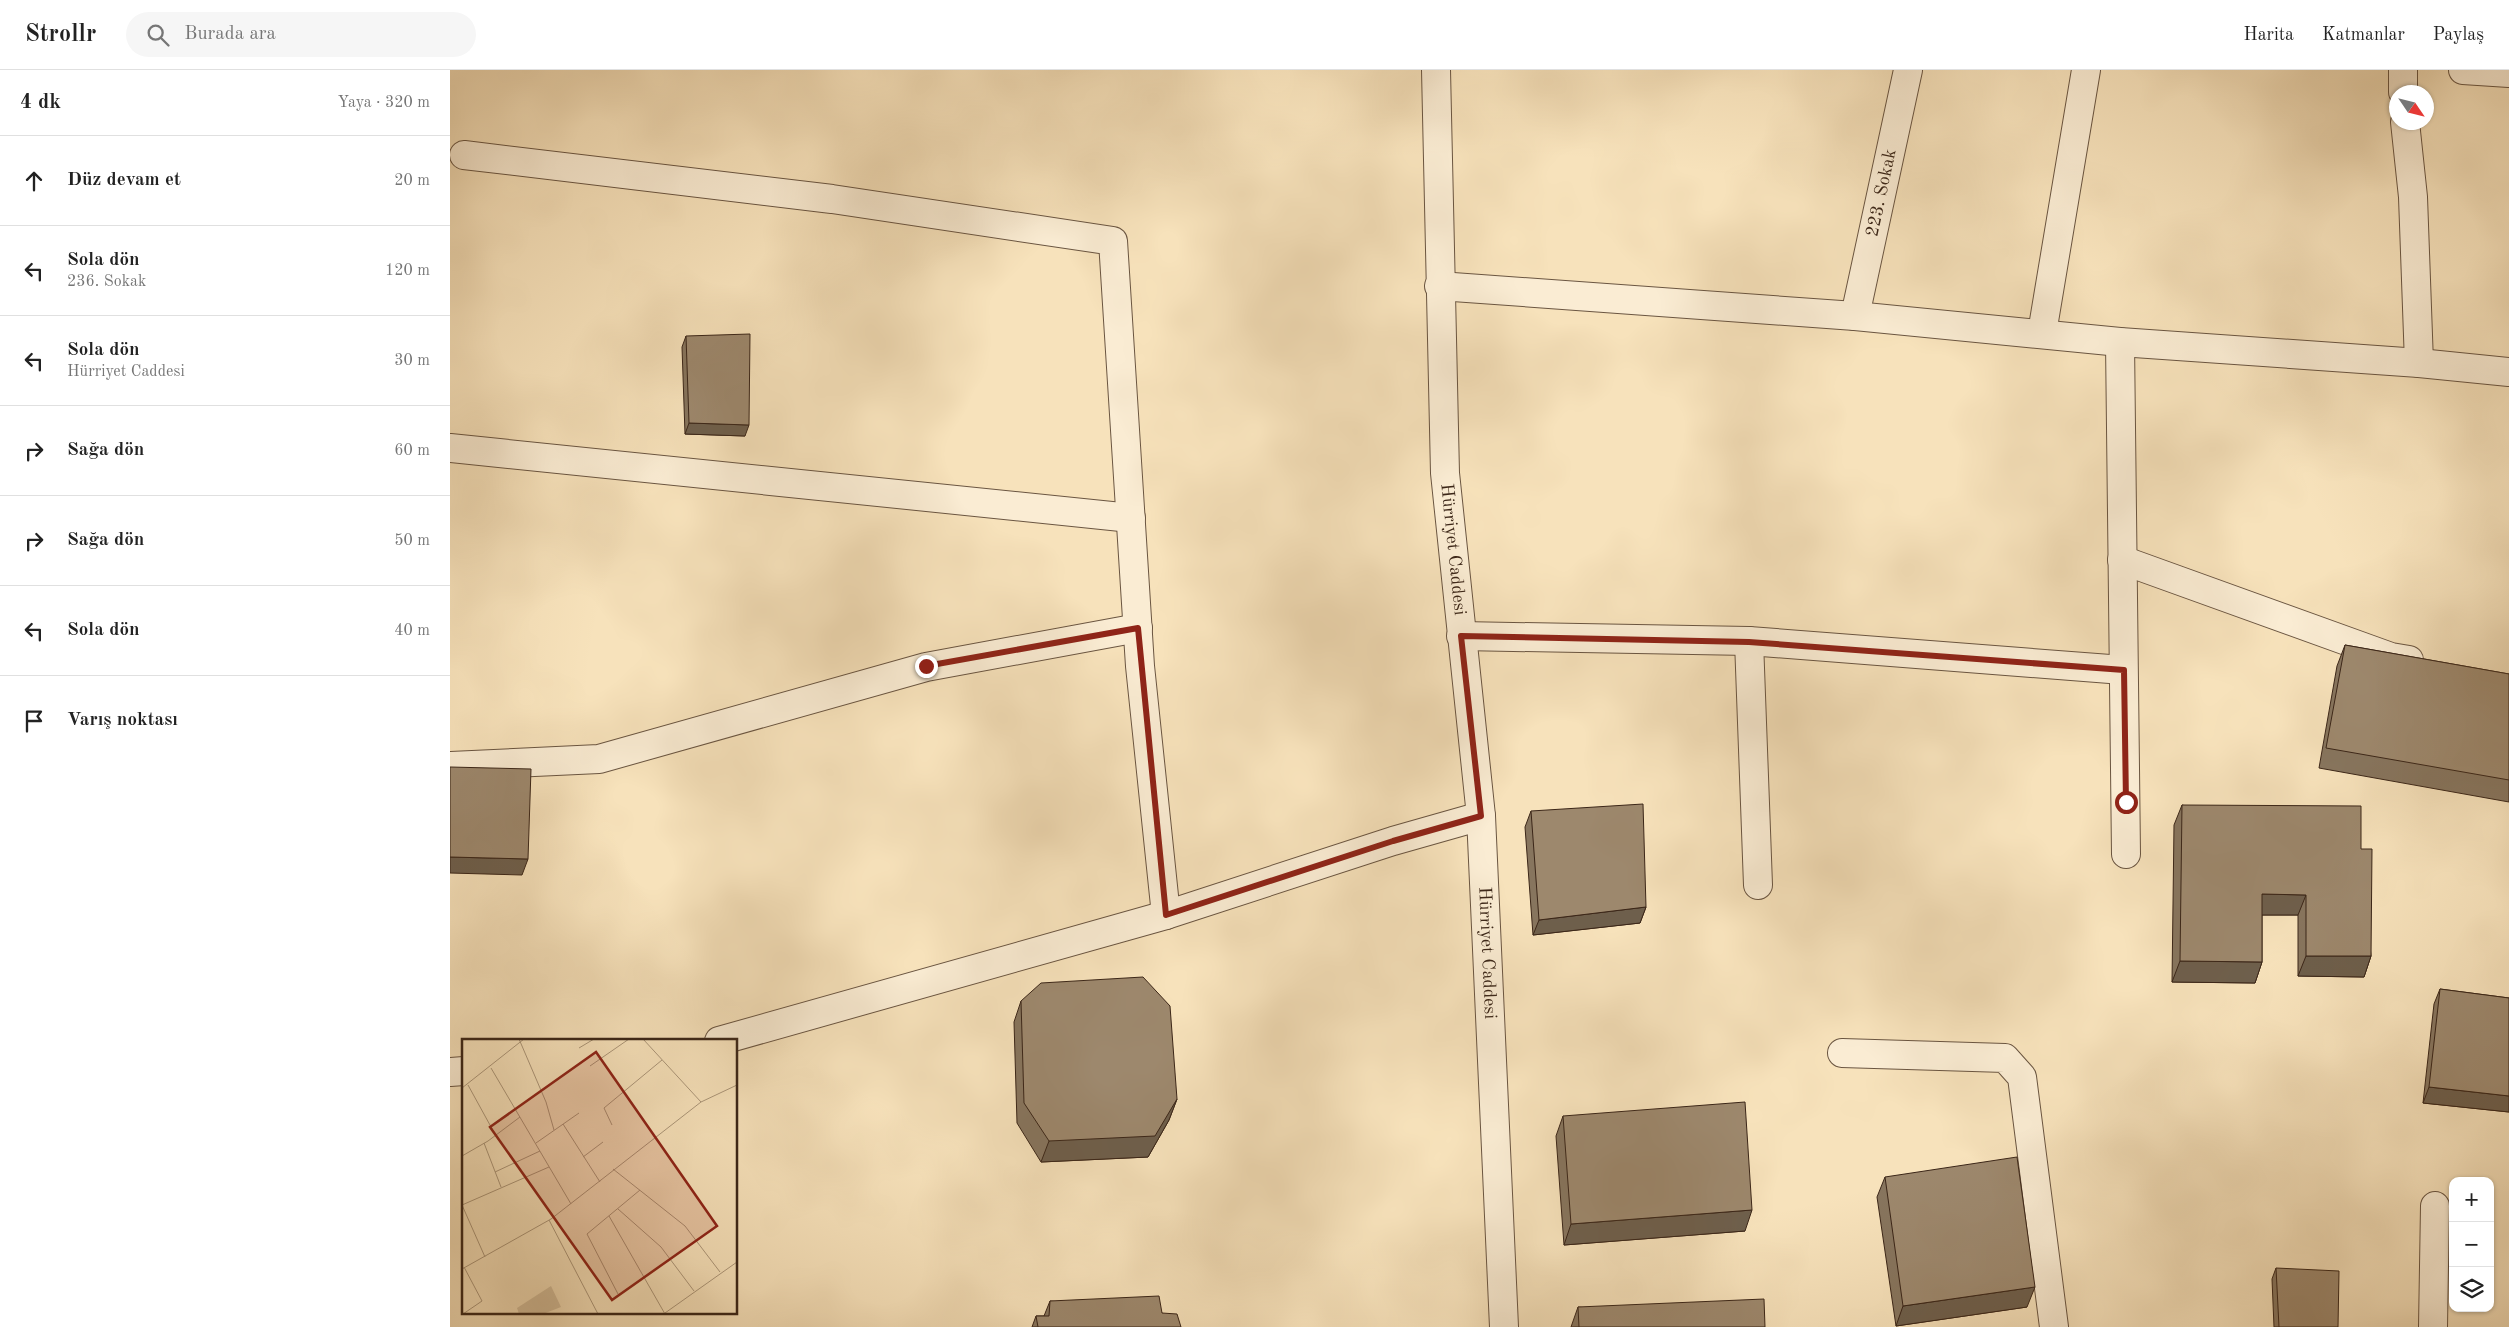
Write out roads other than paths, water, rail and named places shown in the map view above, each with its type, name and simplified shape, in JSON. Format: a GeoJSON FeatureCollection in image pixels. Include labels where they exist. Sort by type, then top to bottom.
{"type":"FeatureCollection","features":[{"type":"Feature","properties":{"kind":"street","name":"Hürriyet Caddesi"},"geometry":{"type":"LineString","coordinates":[[1436,70],[1439,286],[1445,474],[1481,816],[1504,1327]]}},
{"type":"Feature","properties":{"kind":"street","name":"223. Sokak"},"geometry":{"type":"LineString","coordinates":[[1854,316],[1908,70]]}},
{"type":"Feature","properties":{"kind":"street"},"geometry":{"type":"LineString","coordinates":[[2042,333],[2086,70]]}},
{"type":"Feature","properties":{"kind":"street"},"geometry":{"type":"LineString","coordinates":[[2403,70],[2404,85]]}},
{"type":"Feature","properties":{"kind":"street"},"geometry":{"type":"LineString","coordinates":[[2464,70],[2509,73]]}},
{"type":"Feature","properties":{"kind":"street"},"geometry":{"type":"LineString","coordinates":[[2406,130],[2413,197],[2419,363]]}},
{"type":"Feature","properties":{"kind":"street"},"geometry":{"type":"LineString","coordinates":[[464,155],[832,199],[1113,241],[1138,628],[1166,915]]}},
{"type":"Feature","properties":{"kind":"street"},"geometry":{"type":"LineString","coordinates":[[1439,286],[1854,316],[2120,342],[2419,363],[2509,372]]}},
{"type":"Feature","properties":{"kind":"street"},"geometry":{"type":"LineString","coordinates":[[2120,342],[2126,854]]}},
{"type":"Feature","properties":{"kind":"street"},"geometry":{"type":"LineString","coordinates":[[450,448],[1131,518]]}},
{"type":"Feature","properties":{"kind":"street"},"geometry":{"type":"LineString","coordinates":[[2122,560],[2391,656],[2436,665]]}},
{"type":"Feature","properties":{"kind":"street"},"geometry":{"type":"LineString","coordinates":[[450,766],[599,759],[926,666],[1138,628]]}},
{"type":"Feature","properties":{"kind":"street"},"geometry":{"type":"LineString","coordinates":[[1461,636],[1749,642],[2124,670]]}},
{"type":"Feature","properties":{"kind":"street"},"geometry":{"type":"LineString","coordinates":[[1749,642],[1758,885]]}},
{"type":"Feature","properties":{"kind":"street"},"geometry":{"type":"LineString","coordinates":[[726,1039],[1166,915],[1393,841],[1481,816]]}},
{"type":"Feature","properties":{"kind":"street"},"geometry":{"type":"LineString","coordinates":[[1842,1053],[2005,1058],[2022,1077],[2054,1327]]}},
{"type":"Feature","properties":{"kind":"street"},"geometry":{"type":"LineString","coordinates":[[2433,1327],[2435,1206]]}}]}
